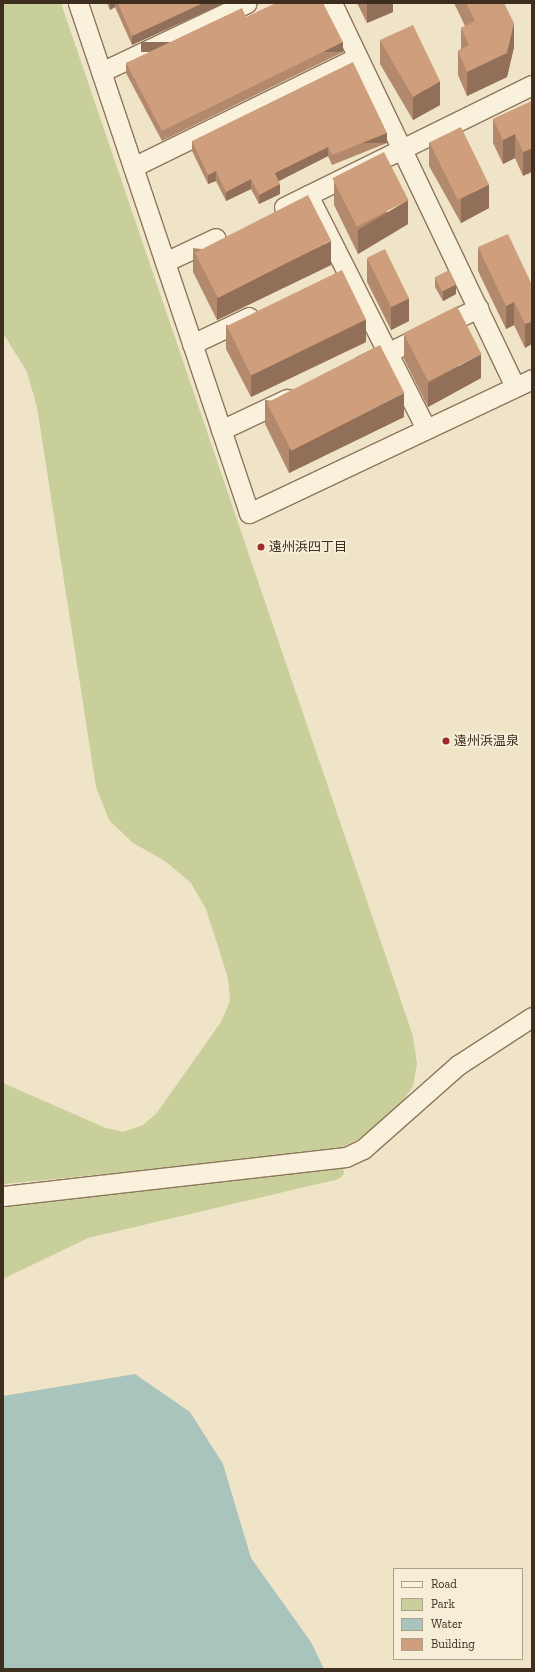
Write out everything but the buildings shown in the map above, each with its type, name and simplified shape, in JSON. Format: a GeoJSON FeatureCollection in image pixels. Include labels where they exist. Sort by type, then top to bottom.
{"type":"FeatureCollection","features":[{"type":"Feature","properties":{"kind":"street"},"geometry":{"type":"LineString","coordinates":[[78,3],[249,513],[524,383],[478,308],[332,3]]}},
{"type":"Feature","properties":{"kind":"street"},"geometry":{"type":"LineString","coordinates":[[101,72],[247,3]]}},
{"type":"Feature","properties":{"kind":"street"},"geometry":{"type":"LineString","coordinates":[[133,167],[358,57]]}},
{"type":"Feature","properties":{"kind":"street"},"geometry":{"type":"LineString","coordinates":[[265,215],[308,196],[532,85]]}},
{"type":"Feature","properties":{"kind":"street"},"geometry":{"type":"LineString","coordinates":[[308,196],[339,273],[388,353],[426,429]]}},
{"type":"Feature","properties":{"kind":"street"},"geometry":{"type":"LineString","coordinates":[[165,262],[236,229]]}},
{"type":"Feature","properties":{"kind":"street"},"geometry":{"type":"LineString","coordinates":[[192,344],[269,307]]}},
{"type":"Feature","properties":{"kind":"street"},"geometry":{"type":"LineString","coordinates":[[344,373],[388,353],[478,308]]}},
{"type":"Feature","properties":{"kind":"street"},"geometry":{"type":"LineString","coordinates":[[221,430],[301,393]]}},
{"type":"Feature","properties":{"kind":"street"},"geometry":{"type":"LineString","coordinates":[[3,1196],[346,1157],[363,1149],[474,1054],[532,1016]]}},
{"type":"Feature","properties":{"kind":"street"},"geometry":{"type":"LineString","coordinates":[[474,1054],[532,1032]]}},
{"type":"Feature","properties":{"kind":"green space"},"geometry":{"type":"Polygon","coordinates":[[[3,3],[61,3],[413,1036],[417,1064],[413,1086],[399,1107],[365,1136],[343,1147],[319,1153],[3,1184],[3,1083],[106,1128],[123,1132],[143,1125],[156,1114],[221,1022],[230,1001],[228,978],[206,909],[191,883],[165,861],[133,843],[109,820],[96,787],[37,407],[27,372],[3,333],[3,3]]]}},
{"type":"Feature","properties":{"kind":"green space"},"geometry":{"type":"Polygon","coordinates":[[[336,1165],[343,1168],[344,1174],[339,1179],[88,1238],[3,1279],[3,1203],[336,1165]]]}},
{"type":"Feature","properties":{"kind":"water"},"geometry":{"type":"Polygon","coordinates":[[[135,1374],[190,1412],[223,1464],[251,1558],[311,1642],[324,1669],[3,1669],[3,1396],[135,1374]]]}},
{"type":"Feature","properties":{"kind":"place","name":"遠州浜四丁目"},"geometry":{"type":"Point","coordinates":[261,547]}},
{"type":"Feature","properties":{"kind":"place","name":"遠州浜温泉"},"geometry":{"type":"Point","coordinates":[446,741]}}]}
